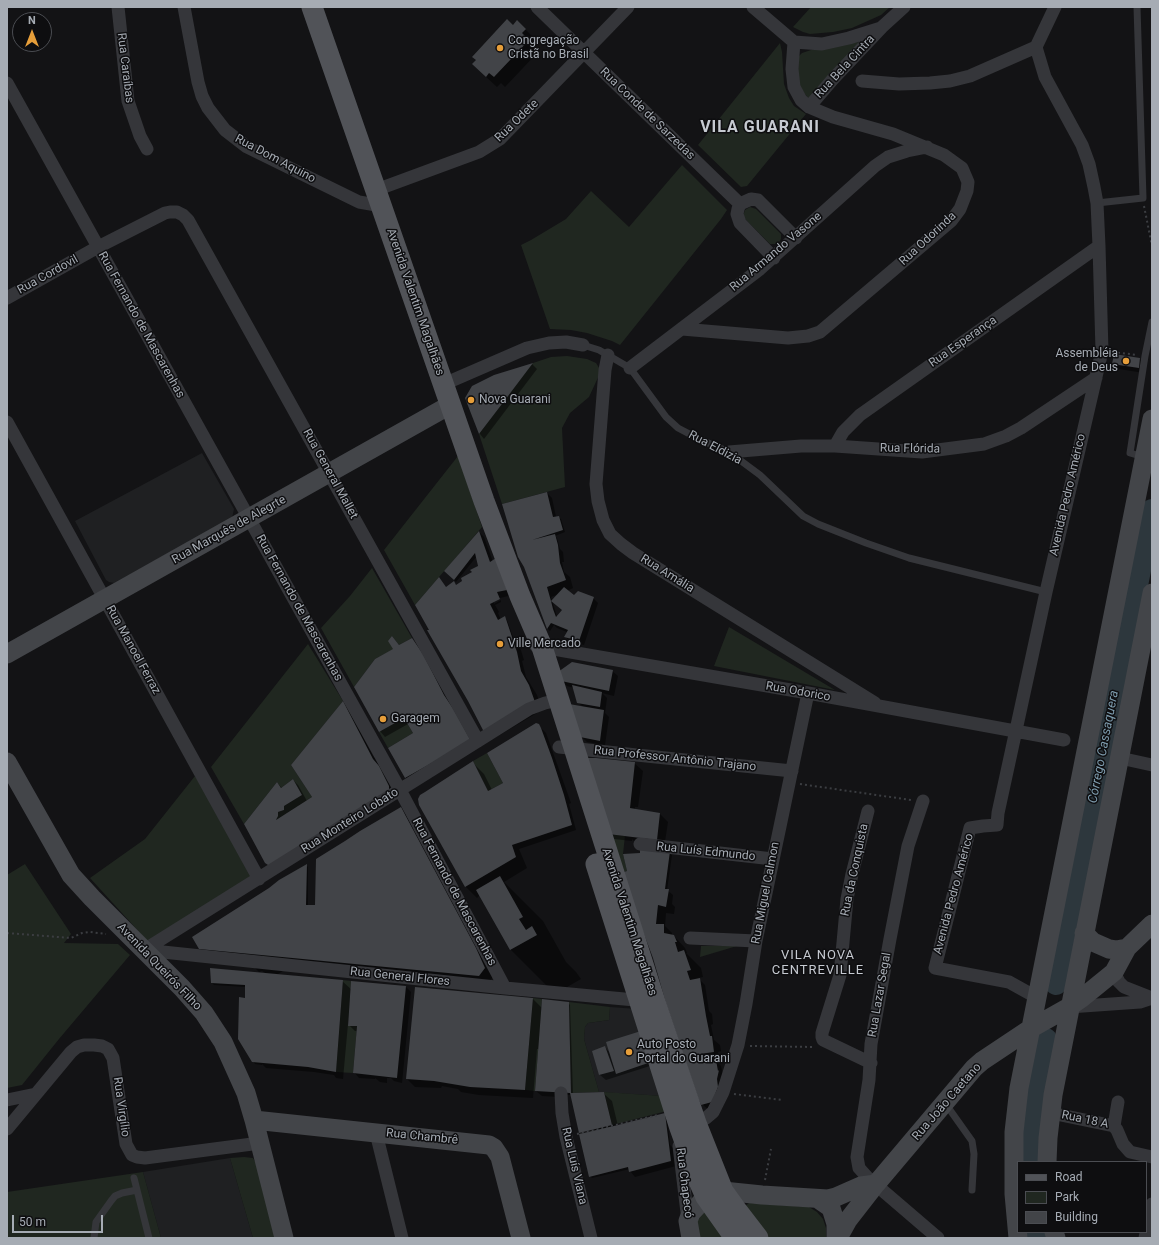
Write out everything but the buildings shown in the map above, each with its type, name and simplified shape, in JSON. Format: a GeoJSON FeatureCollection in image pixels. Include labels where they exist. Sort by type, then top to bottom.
{"type":"FeatureCollection","features":[{"type":"Feature","properties":{"kind":"main road","name":"Avenida Valentim Magalhães"},"geometry":{"type":"LineString","coordinates":[[312,7],[444,384],[450,406],[520,596],[537,647],[552,702],[647,1001],[683,1121],[714,1194],[735,1238]]}},
{"type":"Feature","properties":{"kind":"main road","name":"Rua Marquês de Alegrte"},"geometry":{"type":"LineString","coordinates":[[7,654],[450,406]]}},
{"type":"Feature","properties":{"kind":"main road"},"geometry":{"type":"LineString","coordinates":[[1017,1227],[1014,1194],[1014,1132],[1018,1095],[1036,997],[1152,420]]}},
{"type":"Feature","properties":{"kind":"main road"},"geometry":{"type":"LineString","coordinates":[[1047,1161],[1050,1113],[1069,1007],[1149,623],[1152,593]]}},
{"type":"Feature","properties":{"kind":"main road","name":"Avenida Queirós Filho"},"geometry":{"type":"LineString","coordinates":[[7,762],[71,875],[182,988],[199,1008],[223,1042],[246,1093],[284,1238]]}},
{"type":"Feature","properties":{"kind":"main road"},"geometry":{"type":"LineString","coordinates":[[1114,972],[1127,948],[1152,924]]}},
{"type":"Feature","properties":{"kind":"main road"},"geometry":{"type":"LineString","coordinates":[[1084,933],[1093,942],[1108,950],[1127,948]]}},
{"type":"Feature","properties":{"kind":"main road","name":"Rua João Caetano"},"geometry":{"type":"LineString","coordinates":[[837,1238],[848,1220],[876,1184],[974,1068],[982,1061],[1030,1030],[1069,1007],[1114,972]]}},
{"type":"Feature","properties":{"kind":"main road","name":"Rua Chambrê"},"geometry":{"type":"LineString","coordinates":[[254,1120],[483,1144],[494,1148],[500,1157],[521,1238]]}},
{"type":"Feature","properties":{"kind":"main road"},"geometry":{"type":"LineString","coordinates":[[690,1230],[691,1213],[695,1208],[714,1194],[762,1195],[818,1199],[836,1197],[860,1186],[876,1184]]}},
{"type":"Feature","properties":{"kind":"main road","name":"Avenida Valentim Magalhães"},"geometry":{"type":"LineString","coordinates":[[714,1194],[738,1212],[758,1238]]}},
{"type":"Feature","properties":{"kind":"main road"},"geometry":{"type":"LineString","coordinates":[[818,1199],[831,1208],[836,1224],[837,1238]]}},
{"type":"Feature","properties":{"kind":"street","name":"Rua Caraíbas"},"geometry":{"type":"LineString","coordinates":[[118,7],[128,101],[140,136],[147,149]]}},
{"type":"Feature","properties":{"kind":"street","name":"Rua Dom Aquino"},"geometry":{"type":"LineString","coordinates":[[184,7],[202,96],[208,108],[225,130],[247,146],[359,202],[379,198]]}},
{"type":"Feature","properties":{"kind":"street","name":"Rua Conde de Sarzedas"},"geometry":{"type":"LineString","coordinates":[[537,7],[740,204]]}},
{"type":"Feature","properties":{"kind":"street","name":"Rua Odete"},"geometry":{"type":"LineString","coordinates":[[379,198],[479,152],[500,140],[628,7]]}},
{"type":"Feature","properties":{"kind":"street"},"geometry":{"type":"LineString","coordinates":[[753,7],[794,42],[792,69],[794,87],[801,100],[809,108]]}},
{"type":"Feature","properties":{"kind":"street","name":"Rua Bela Cintra"},"geometry":{"type":"LineString","coordinates":[[809,108],[833,79],[904,7]]}},
{"type":"Feature","properties":{"kind":"street"},"geometry":{"type":"LineString","coordinates":[[862,81],[899,84],[930,83],[970,76],[1036,46],[1055,7]]}},
{"type":"Feature","properties":{"kind":"street","name":"Rua Bela Cintra"},"geometry":{"type":"LineString","coordinates":[[794,42],[822,44],[882,28]]}},
{"type":"Feature","properties":{"kind":"street","name":"Avenida Pedro Américo"},"geometry":{"type":"LineString","coordinates":[[1036,46],[1045,77],[1082,145],[1089,164],[1097,203],[1102,351],[1046,592],[998,813],[997,825],[970,828],[935,968],[1009,982],[1036,997]]}},
{"type":"Feature","properties":{"kind":"street","name":"Rua Fernando de Mascarenhas"},"geometry":{"type":"LineString","coordinates":[[7,83],[400,790],[505,988]]}},
{"type":"Feature","properties":{"kind":"street","name":"Rua Odorinda"},"geometry":{"type":"LineString","coordinates":[[682,329],[788,338],[808,336],[820,332],[957,215],[967,192],[968,182],[962,168],[955,162],[926,146],[893,134],[833,117],[809,108]]}},
{"type":"Feature","properties":{"kind":"street","name":"Rua Armando Vasone"},"geometry":{"type":"LineString","coordinates":[[630,368],[774,258],[875,166],[888,158],[926,146]]}},
{"type":"Feature","properties":{"kind":"street"},"geometry":{"type":"LineString","coordinates":[[774,258],[740,223],[737,214],[740,204],[751,199],[758,200],[796,238]]}},
{"type":"Feature","properties":{"kind":"street","name":"Rua Cordovil"},"geometry":{"type":"LineString","coordinates":[[7,298],[98,247],[165,213],[177,212]]}},
{"type":"Feature","properties":{"kind":"street","name":"Rua General Mallet"},"geometry":{"type":"LineString","coordinates":[[177,212],[184,215],[188,220],[478,741]]}},
{"type":"Feature","properties":{"kind":"street","name":"Rua Esperança"},"geometry":{"type":"LineString","coordinates":[[835,446],[843,432],[860,415],[1099,246]]}},
{"type":"Feature","properties":{"kind":"street","name":"Rua Eldizia"},"geometry":{"type":"LineString","coordinates":[[444,384],[527,348],[549,343],[566,342],[583,345]]}},
{"type":"Feature","properties":{"kind":"street","name":"Rua Amália"},"geometry":{"type":"LineString","coordinates":[[608,355],[605,370],[596,484],[598,501],[603,520],[610,534],[633,554],[881,707]]}},
{"type":"Feature","properties":{"kind":"street","name":"Rua Flórida"},"geometry":{"type":"LineString","coordinates":[[729,452],[801,446],[835,446],[922,452],[984,444],[1006,436],[1021,428],[1096,378]]}},
{"type":"Feature","properties":{"kind":"street","name":"Rua Manoel Ferraz"},"geometry":{"type":"LineString","coordinates":[[7,422],[259,879]]}},
{"type":"Feature","properties":{"kind":"street","name":"Rua Odorico"},"geometry":{"type":"LineString","coordinates":[[537,647],[808,693],[1064,740]]}},
{"type":"Feature","properties":{"kind":"street","name":"Rua Miguel Calmon"},"geometry":{"type":"LineString","coordinates":[[683,1121],[713,1112],[723,1092],[738,1045],[756,941],[808,693]]}},
{"type":"Feature","properties":{"kind":"street","name":"Rua Monteiro Lobato"},"geometry":{"type":"LineString","coordinates":[[144,950],[529,709],[552,702]]}},
{"type":"Feature","properties":{"kind":"street","name":"Rua Professor Antônio Trajano"},"geometry":{"type":"LineString","coordinates":[[566,747],[790,777]]}},
{"type":"Feature","properties":{"kind":"street"},"geometry":{"type":"LineString","coordinates":[[1120,758],[1152,765]]}},
{"type":"Feature","properties":{"kind":"street","name":"Rua Lazar Segal"},"geometry":{"type":"LineString","coordinates":[[923,802],[908,846],[871,1044],[871,1063],[857,1157],[859,1168],[868,1178],[938,1238]]}},
{"type":"Feature","properties":{"kind":"street","name":"Rua da Conquista"},"geometry":{"type":"LineString","coordinates":[[830,1044],[823,1040],[822,1033],[840,975],[847,899],[868,811]]}},
{"type":"Feature","properties":{"kind":"street","name":"Rua Luís Edmundo"},"geometry":{"type":"LineString","coordinates":[[640,844],[773,859]]}},
{"type":"Feature","properties":{"kind":"street"},"geometry":{"type":"LineString","coordinates":[[690,938],[756,941]]}},
{"type":"Feature","properties":{"kind":"street","name":"Rua General Flores"},"geometry":{"type":"LineString","coordinates":[[144,950],[505,988],[647,1001]]}},
{"type":"Feature","properties":{"kind":"street"},"geometry":{"type":"LineString","coordinates":[[1114,972],[1119,982],[1124,987],[1152,998]]}},
{"type":"Feature","properties":{"kind":"street"},"geometry":{"type":"LineString","coordinates":[[1069,1007],[1140,1002],[1152,998]]}},
{"type":"Feature","properties":{"kind":"street"},"geometry":{"type":"LineString","coordinates":[[830,1044],[871,1063]]}},
{"type":"Feature","properties":{"kind":"street","name":"Rua Virgílio"},"geometry":{"type":"LineString","coordinates":[[7,1129],[71,1052],[77,1047],[84,1045],[102,1046],[108,1049],[113,1058],[126,1144],[132,1155],[145,1158],[260,1143]]}},
{"type":"Feature","properties":{"kind":"street","name":"Rua Luís Viana"},"geometry":{"type":"LineString","coordinates":[[561,1093],[562,1113],[566,1137],[592,1238]]}},
{"type":"Feature","properties":{"kind":"street"},"geometry":{"type":"LineString","coordinates":[[7,1100],[36,1094]]}},
{"type":"Feature","properties":{"kind":"street"},"geometry":{"type":"LineString","coordinates":[[1114,1126],[1118,1102]]}},
{"type":"Feature","properties":{"kind":"street","name":"Rua 18 A"},"geometry":{"type":"LineString","coordinates":[[1050,1113],[1114,1126],[1123,1144],[1130,1152],[1152,1157]]}},
{"type":"Feature","properties":{"kind":"street","name":"Rua Chapecó"},"geometry":{"type":"LineString","coordinates":[[683,1121],[679,1142],[690,1230]]}},
{"type":"Feature","properties":{"kind":"street"},"geometry":{"type":"LineString","coordinates":[[376,1133],[402,1238]]}},
{"type":"Feature","properties":{"kind":"street"},"geometry":{"type":"LineString","coordinates":[[1147,1228],[1152,1204]]}},
{"type":"Feature","properties":{"kind":"lane"},"geometry":{"type":"LineString","coordinates":[[1097,203],[1143,198],[1137,7]]}},
{"type":"Feature","properties":{"kind":"lane"},"geometry":{"type":"LineString","coordinates":[[1144,457],[1130,453],[1144,356],[1152,322]]}},
{"type":"Feature","properties":{"kind":"lane","name":"Rua Eldizia"},"geometry":{"type":"LineString","coordinates":[[583,345],[599,350],[630,368],[666,417],[678,428],[729,452],[760,474],[803,516],[818,524],[909,558],[1046,592]]}},
{"type":"Feature","properties":{"kind":"lane"},"geometry":{"type":"LineString","coordinates":[[944,1103],[972,1141],[974,1154],[972,1190]]}},
{"type":"Feature","properties":{"kind":"lane"},"geometry":{"type":"LineString","coordinates":[[134,1178],[149,1238]]}},
{"type":"Feature","properties":{"kind":"lane"},"geometry":{"type":"LineString","coordinates":[[94,1238],[96,1222],[115,1196],[137,1190]]}},
{"type":"Feature","properties":{"kind":"path"},"geometry":{"type":"LineString","coordinates":[[1143,198],[1152,246]]}},
{"type":"Feature","properties":{"kind":"path"},"geometry":{"type":"LineString","coordinates":[[1102,351],[1144,356]]}},
{"type":"Feature","properties":{"kind":"path"},"geometry":{"type":"LineString","coordinates":[[790,777],[923,802]]}},
{"type":"Feature","properties":{"kind":"path"},"geometry":{"type":"LineString","coordinates":[[7,933],[71,938],[82,933],[90,932],[110,934],[119,925]]}},
{"type":"Feature","properties":{"kind":"path"},"geometry":{"type":"LineString","coordinates":[[738,1045],[816,1048],[830,1044]]}},
{"type":"Feature","properties":{"kind":"path"},"geometry":{"type":"LineString","coordinates":[[723,1092],[782,1100]]}},
{"type":"Feature","properties":{"kind":"path"},"geometry":{"type":"LineString","coordinates":[[566,1137],[683,1121]]}},
{"type":"Feature","properties":{"kind":"path"},"geometry":{"type":"LineString","coordinates":[[762,1195],[771,1149]]}},
{"type":"Feature","properties":{"kind":"shaded area"},"geometry":{"type":"Polygon","coordinates":[[[202,453],[234,509],[232,518],[114,583],[106,580],[75,521],[202,453]]]}},
{"type":"Feature","properties":{"kind":"shaded area"},"geometry":{"type":"Polygon","coordinates":[[[610,1007],[637,1009],[663,1096],[599,1092],[584,1039],[585,1027],[588,1023],[609,1020],[610,1007]]]}},
{"type":"Feature","properties":{"kind":"shaded area"},"geometry":{"type":"Polygon","coordinates":[[[230,1158],[253,1238],[161,1238],[143,1172],[230,1158]]]}},
{"type":"Feature","properties":{"kind":"green space"},"geometry":{"type":"Polygon","coordinates":[[[811,7],[890,7],[881,15],[852,28],[833,32],[810,34],[793,27],[811,7]]]}},
{"type":"Feature","properties":{"kind":"green space"},"geometry":{"type":"Polygon","coordinates":[[[858,42],[858,48],[815,97],[808,98],[799,86],[796,69],[798,57],[802,53],[811,50],[858,42]]]}},
{"type":"Feature","properties":{"kind":"green space"},"geometry":{"type":"Polygon","coordinates":[[[780,43],[784,84],[789,98],[794,106],[806,114],[747,186],[741,187],[698,145],[780,43]]]}},
{"type":"Feature","properties":{"kind":"green space"},"geometry":{"type":"Polygon","coordinates":[[[682,165],[727,210],[620,345],[587,333],[571,330],[550,329],[521,245],[566,219],[591,191],[629,227],[682,165]]]}},
{"type":"Feature","properties":{"kind":"green space"},"geometry":{"type":"Polygon","coordinates":[[[750,207],[756,209],[781,234],[781,239],[778,244],[770,244],[744,218],[745,210],[750,207]]]}},
{"type":"Feature","properties":{"kind":"green space"},"geometry":{"type":"Polygon","coordinates":[[[567,356],[587,359],[596,363],[601,371],[589,397],[570,413],[562,428],[565,487],[502,504],[479,434],[533,363],[551,357],[567,356]]]}},
{"type":"Feature","properties":{"kind":"green space"},"geometry":{"type":"Polygon","coordinates":[[[458,456],[482,527],[415,605],[384,550],[458,456]]]}},
{"type":"Feature","properties":{"kind":"green space"},"geometry":{"type":"Polygon","coordinates":[[[372,568],[412,638],[399,645],[392,636],[394,649],[375,659],[354,687],[321,628],[350,596],[372,568]]]}},
{"type":"Feature","properties":{"kind":"green space"},"geometry":{"type":"Polygon","coordinates":[[[729,627],[835,690],[714,666],[729,627]]]}},
{"type":"Feature","properties":{"kind":"green space"},"geometry":{"type":"Polygon","coordinates":[[[308,644],[343,701],[291,765],[312,797],[276,820],[278,812],[284,810],[284,806],[302,795],[293,779],[281,788],[277,782],[244,824],[211,767],[308,644]]]}},
{"type":"Feature","properties":{"kind":"green space"},"geometry":{"type":"Polygon","coordinates":[[[404,718],[413,733],[388,748],[379,732],[404,718]]]}},
{"type":"Feature","properties":{"kind":"green space"},"geometry":{"type":"Polygon","coordinates":[[[487,753],[503,783],[488,791],[473,761],[487,753]]]}},
{"type":"Feature","properties":{"kind":"green space"},"geometry":{"type":"Polygon","coordinates":[[[195,776],[259,879],[152,946],[90,878],[145,839],[195,776]]]}},
{"type":"Feature","properties":{"kind":"green space"},"geometry":{"type":"Polygon","coordinates":[[[608,834],[625,836],[623,854],[627,871],[621,873],[608,834]]]}},
{"type":"Feature","properties":{"kind":"green space"},"geometry":{"type":"Polygon","coordinates":[[[25,864],[71,934],[64,943],[118,944],[130,955],[22,1085],[7,1088],[7,875],[25,864]]]}},
{"type":"Feature","properties":{"kind":"green space"},"geometry":{"type":"Polygon","coordinates":[[[701,946],[737,946],[700,957],[701,946]]]}},
{"type":"Feature","properties":{"kind":"green space"},"geometry":{"type":"Polygon","coordinates":[[[343,980],[351,981],[348,1026],[357,1026],[353,1073],[336,1072],[343,980]]]}},
{"type":"Feature","properties":{"kind":"green space"},"geometry":{"type":"Polygon","coordinates":[[[533,998],[542,999],[535,1091],[525,1090],[533,998]]]}},
{"type":"Feature","properties":{"kind":"green space"},"geometry":{"type":"Polygon","coordinates":[[[569,1002],[610,1007],[609,1020],[588,1023],[585,1027],[584,1039],[599,1092],[571,1093],[569,1002]]]}},
{"type":"Feature","properties":{"kind":"green space"},"geometry":{"type":"Polygon","coordinates":[[[604,1092],[663,1096],[667,1111],[612,1125],[604,1092]]]}},
{"type":"Feature","properties":{"kind":"green space"},"geometry":{"type":"Polygon","coordinates":[[[230,1158],[253,1158],[257,1165],[275,1238],[253,1238],[230,1158]]]}},
{"type":"Feature","properties":{"kind":"green space"},"geometry":{"type":"Polygon","coordinates":[[[143,1172],[161,1238],[7,1238],[7,1192],[143,1172]]]}},
{"type":"Feature","properties":{"kind":"green space"},"geometry":{"type":"Polygon","coordinates":[[[749,1203],[809,1207],[817,1212],[823,1219],[826,1228],[826,1238],[766,1238],[744,1207],[749,1203]]]}},
{"type":"Feature","properties":{"kind":"green space"},"geometry":{"type":"Polygon","coordinates":[[[706,1207],[725,1238],[697,1238],[694,1219],[706,1207]]]}},
{"type":"Feature","properties":{"kind":"waterway","name":"Córrego Cassaquera"},"geometry":{"type":"LineString","coordinates":[[1056,984],[1152,510]]}},
{"type":"Feature","properties":{"kind":"waterway","name":"Córrego Cassaquera"},"geometry":{"type":"LineString","coordinates":[[1031,1161],[1034,1114],[1046,1039]]}},
{"type":"Feature","properties":{"kind":"waterway","name":"Córrego Cassaquera"},"geometry":{"type":"LineString","coordinates":[[1037,1233],[1039,1238]]}},
{"type":"Feature","properties":{"kind":"place","name":"Congregação Cristã no Brasil"},"geometry":{"type":"Point","coordinates":[500,48]}},
{"type":"Feature","properties":{"kind":"place","name":"Assembléia de Deus"},"geometry":{"type":"Point","coordinates":[1126,361]}},
{"type":"Feature","properties":{"kind":"place","name":"Nova Guarani"},"geometry":{"type":"Point","coordinates":[471,400]}},
{"type":"Feature","properties":{"kind":"place","name":"Ville Mercado"},"geometry":{"type":"Point","coordinates":[500,644]}},
{"type":"Feature","properties":{"kind":"place","name":"Garagem"},"geometry":{"type":"Point","coordinates":[383,719]}},
{"type":"Feature","properties":{"kind":"place","name":"Auto Posto Portal do Guarani"},"geometry":{"type":"Point","coordinates":[629,1052]}},
{"type":"Feature","properties":{"kind":"district","name":"VILA GUARANI"},"geometry":{"type":"Point","coordinates":[760,128]}},
{"type":"Feature","properties":{"kind":"district","name":"VILA NOVA CENTREVILLE"},"geometry":{"type":"Point","coordinates":[818,964]}}]}
